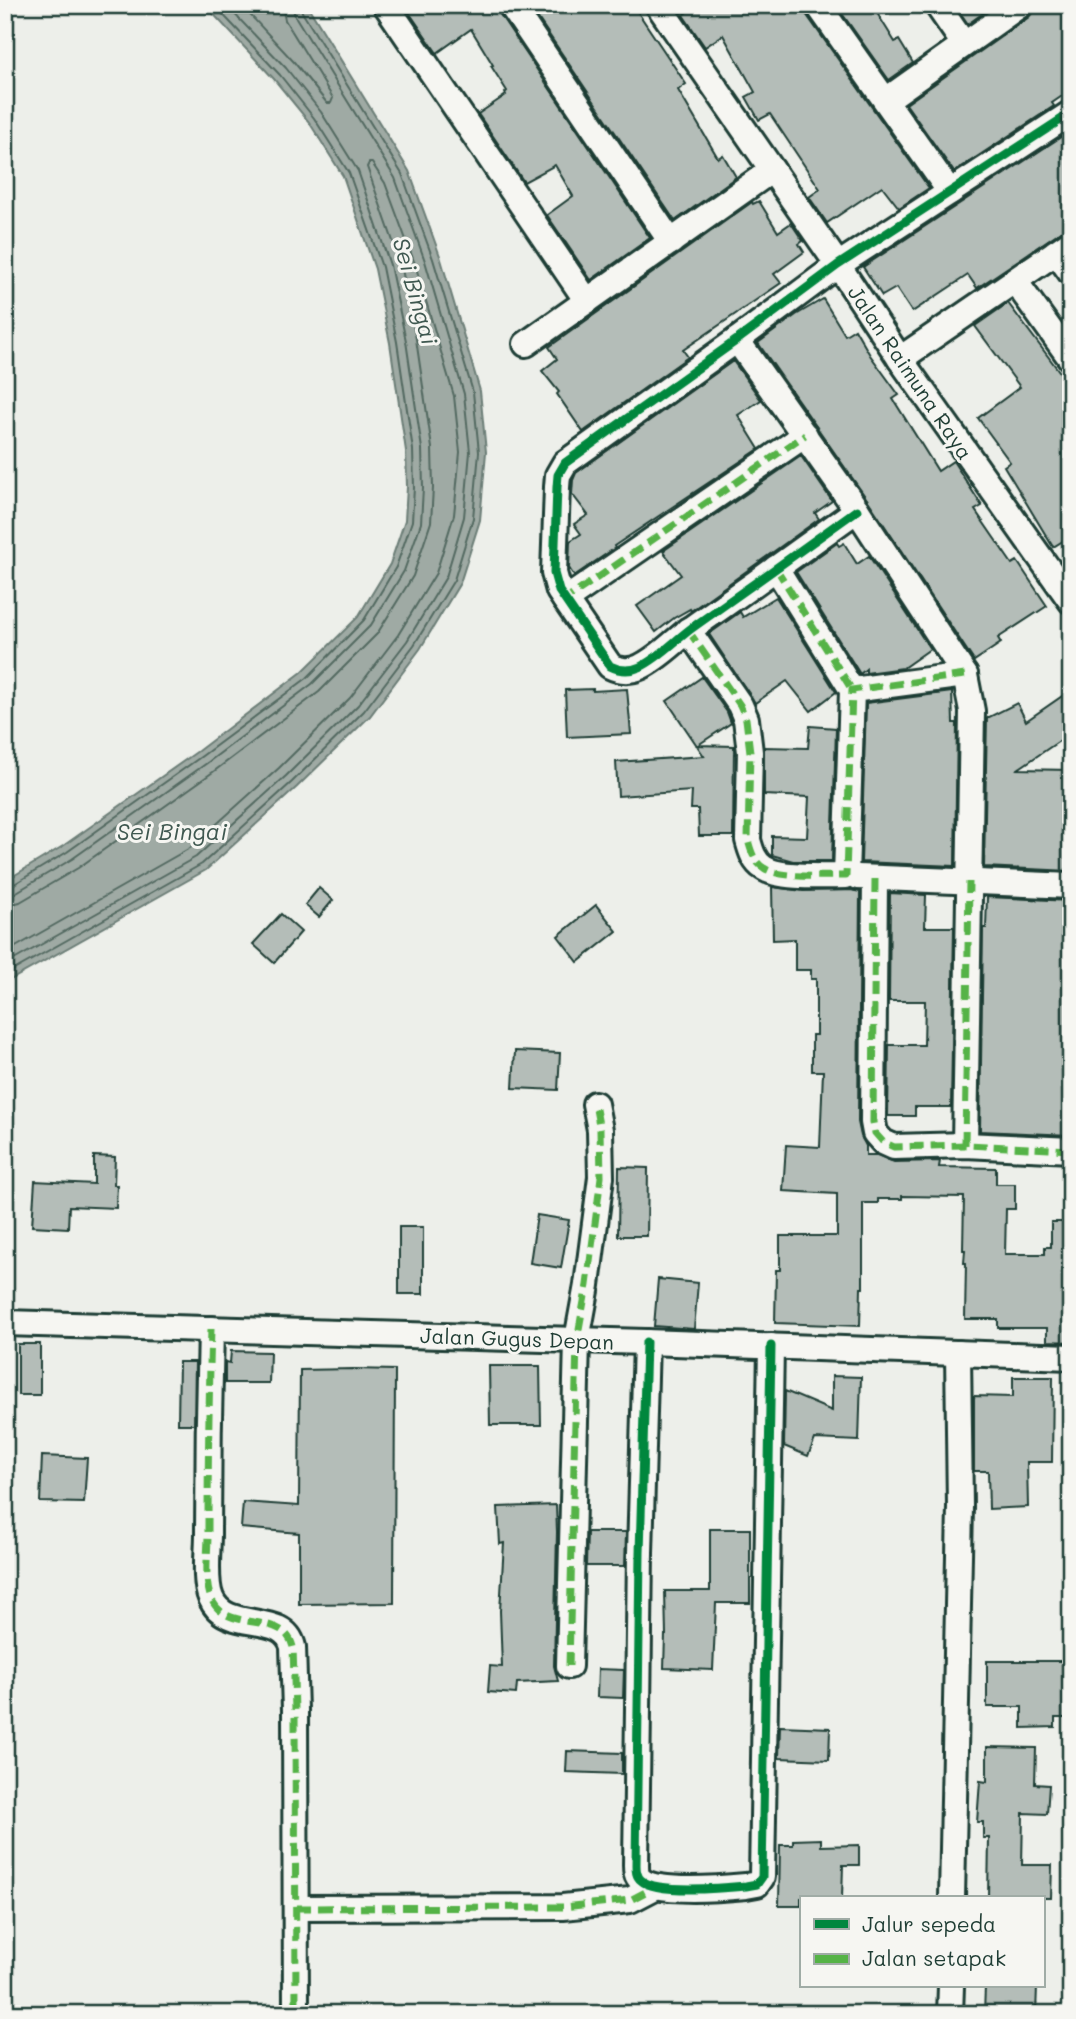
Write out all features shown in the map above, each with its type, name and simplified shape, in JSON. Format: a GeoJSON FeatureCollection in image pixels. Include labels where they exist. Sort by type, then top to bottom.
{"type":"FeatureCollection","features":[{"type":"Feature","properties":{"kind":"street"},"geometry":{"type":"LineString","coordinates":[[386,5],[587,301]]}},
{"type":"Feature","properties":{"kind":"street"},"geometry":{"type":"LineString","coordinates":[[511,5],[671,242]]}},
{"type":"Feature","properties":{"kind":"street","name":"Jalan Raimuna Raya"},"geometry":{"type":"LineString","coordinates":[[657,5],[900,359],[1071,601]]}},
{"type":"Feature","properties":{"kind":"street"},"geometry":{"type":"LineString","coordinates":[[818,5],[950,192]]}},
{"type":"Feature","properties":{"kind":"street"},"geometry":{"type":"LineString","coordinates":[[937,5],[964,44]]}},
{"type":"Feature","properties":{"kind":"street"},"geometry":{"type":"LineString","coordinates":[[887,100],[1020,5]]}},
{"type":"Feature","properties":{"kind":"street"},"geometry":{"type":"LineString","coordinates":[[857,510],[688,630],[657,657],[630,670],[619,670],[610,666],[559,591],[554,573],[558,475],[565,463],[838,265],[1071,114]]}},
{"type":"Feature","properties":{"kind":"street"},"geometry":{"type":"LineString","coordinates":[[526,344],[772,170]]}},
{"type":"Feature","properties":{"kind":"street"},"geometry":{"type":"LineString","coordinates":[[900,359],[1063,247],[1071,273]]}},
{"type":"Feature","properties":{"kind":"street"},"geometry":{"type":"LineString","coordinates":[[1015,281],[1071,359]]}},
{"type":"Feature","properties":{"kind":"street"},"geometry":{"type":"LineString","coordinates":[[737,340],[857,510],[965,675],[972,711],[965,1146]]}},
{"type":"Feature","properties":{"kind":"street"},"geometry":{"type":"LineString","coordinates":[[565,600],[805,435]]}},
{"type":"Feature","properties":{"kind":"street"},"geometry":{"type":"LineString","coordinates":[[776,568],[852,690],[846,876]]}},
{"type":"Feature","properties":{"kind":"street"},"geometry":{"type":"LineString","coordinates":[[688,630],[740,705],[746,719],[750,752],[748,840],[757,863],[766,870],[795,875],[1071,886]]}},
{"type":"Feature","properties":{"kind":"street"},"geometry":{"type":"LineString","coordinates":[[852,690],[965,675]]}},
{"type":"Feature","properties":{"kind":"street"},"geometry":{"type":"LineString","coordinates":[[875,878],[875,1133],[883,1142],[894,1147],[965,1146],[1071,1150]]}},
{"type":"Feature","properties":{"kind":"street"},"geometry":{"type":"LineString","coordinates":[[569,1666],[577,1340],[587,1285],[600,1177],[600,1130],[595,1104]]}},
{"type":"Feature","properties":{"kind":"street","name":"Jalan Gugus Depan"},"geometry":{"type":"LineString","coordinates":[[5,1322],[1071,1357]]}},
{"type":"Feature","properties":{"kind":"street"},"geometry":{"type":"LineString","coordinates":[[211,1329],[208,1463],[208,1587],[211,1599],[226,1615],[236,1620],[278,1627],[289,1635],[291,1640],[295,1710],[296,2014]]}},
{"type":"Feature","properties":{"kind":"street"},"geometry":{"type":"LineString","coordinates":[[646,1342],[636,1865],[641,1881],[655,1887],[746,1886],[757,1884],[762,1877],[771,1346]]}},
{"type":"Feature","properties":{"kind":"street"},"geometry":{"type":"LineString","coordinates":[[952,1896],[960,1507],[958,1353]]}},
{"type":"Feature","properties":{"kind":"street"},"geometry":{"type":"LineString","coordinates":[[297,1908],[563,1907],[630,1900],[655,1887]]}},
{"type":"Feature","properties":{"kind":"street"},"geometry":{"type":"LineString","coordinates":[[950,2014],[951,1988]]}},
{"type":"Feature","properties":{"kind":"water","name":"Sei Bingai"},"geometry":{"type":"Polygon","coordinates":[[[205,5],[307,5],[409,171],[440,256],[480,391],[486,452],[480,520],[460,583],[420,649],[370,716],[206,870],[5,983],[5,881],[63,846],[198,751],[302,672],[358,617],[390,564],[405,520],[406,451],[390,343],[375,269],[343,176],[309,122],[274,79],[205,5]]]}},
{"type":"Feature","properties":{"kind":"building"},"geometry":{"type":"Polygon","coordinates":[[[404,5],[496,5],[650,238],[591,280],[547,215],[573,196],[555,165],[524,182],[478,114],[506,95],[507,91],[471,29],[437,53],[404,5]]]}},
{"type":"Feature","properties":{"kind":"building"},"geometry":{"type":"Polygon","coordinates":[[[529,5],[633,5],[686,84],[678,90],[718,158],[723,155],[736,177],[675,221],[529,5]]]}},
{"type":"Feature","properties":{"kind":"building"},"geometry":{"type":"Polygon","coordinates":[[[697,5],[803,5],[806,14],[929,188],[899,208],[882,186],[827,223],[809,197],[820,189],[770,114],[759,120],[746,97],[755,92],[723,35],[705,47],[683,15],[697,5]]]}},
{"type":"Feature","properties":{"kind":"building"},"geometry":{"type":"Polygon","coordinates":[[[836,5],[872,5],[895,42],[899,40],[913,63],[889,80],[836,5]]]}},
{"type":"Feature","properties":{"kind":"building"},"geometry":{"type":"Polygon","coordinates":[[[955,5],[994,5],[968,24],[955,5]]]}},
{"type":"Feature","properties":{"kind":"building"},"geometry":{"type":"Polygon","coordinates":[[[1035,5],[1071,5],[1071,90],[1052,103],[1054,106],[954,172],[906,104],[1029,17],[1035,5]]]}},
{"type":"Feature","properties":{"kind":"building"},"geometry":{"type":"Polygon","coordinates":[[[1070,131],[1071,227],[977,288],[968,275],[912,312],[896,288],[882,296],[863,267],[1070,131]]]}},
{"type":"Feature","properties":{"kind":"building"},"geometry":{"type":"Polygon","coordinates":[[[759,201],[778,232],[791,223],[803,241],[799,244],[804,252],[774,274],[781,283],[683,350],[688,357],[583,432],[557,394],[559,392],[542,371],[557,359],[549,347],[752,202],[753,204],[759,201]]]}},
{"type":"Feature","properties":{"kind":"building"},"geometry":{"type":"Polygon","coordinates":[[[823,299],[845,335],[855,329],[899,395],[893,399],[938,471],[953,461],[982,506],[975,510],[1012,564],[1017,561],[1047,606],[998,638],[1001,643],[974,661],[869,502],[758,343],[823,299]]]}},
{"type":"Feature","properties":{"kind":"building"},"geometry":{"type":"Polygon","coordinates":[[[1008,303],[1071,387],[1071,536],[1053,547],[1004,466],[1010,462],[978,418],[1020,387],[975,326],[1008,303]]]}},
{"type":"Feature","properties":{"kind":"building"},"geometry":{"type":"Polygon","coordinates":[[[733,361],[761,400],[738,415],[759,449],[574,576],[569,568],[570,541],[581,534],[574,524],[588,515],[572,494],[576,473],[733,361]]]}},
{"type":"Feature","properties":{"kind":"building"},"geometry":{"type":"Polygon","coordinates":[[[801,456],[832,501],[815,513],[819,519],[691,611],[690,609],[674,618],[656,632],[637,606],[681,575],[663,551],[801,456]]]}},
{"type":"Feature","properties":{"kind":"building"},"geometry":{"type":"Polygon","coordinates":[[[837,543],[839,546],[844,543],[857,564],[869,556],[930,649],[903,668],[866,673],[866,669],[860,674],[796,572],[837,543]]]}},
{"type":"Feature","properties":{"kind":"building"},"geometry":{"type":"Polygon","coordinates":[[[776,597],[836,692],[811,711],[787,681],[755,703],[709,634],[740,612],[743,617],[776,597]]]}},
{"type":"Feature","properties":{"kind":"building"},"geometry":{"type":"Polygon","coordinates":[[[702,677],[727,712],[731,723],[698,745],[734,746],[733,836],[699,836],[698,809],[691,809],[692,791],[618,796],[616,762],[704,756],[667,701],[702,677]]]}},
{"type":"Feature","properties":{"kind":"building"},"geometry":{"type":"Polygon","coordinates":[[[627,689],[631,734],[567,737],[565,690],[627,689]]]}},
{"type":"Feature","properties":{"kind":"building"},"geometry":{"type":"Polygon","coordinates":[[[1071,690],[1071,733],[1018,769],[1071,770],[1071,871],[984,867],[987,718],[1017,703],[1026,721],[1071,690]]]}},
{"type":"Feature","properties":{"kind":"building"},"geometry":{"type":"Polygon","coordinates":[[[952,692],[953,723],[957,723],[955,866],[861,862],[866,703],[952,692]]]}},
{"type":"Feature","properties":{"kind":"building"},"geometry":{"type":"Polygon","coordinates":[[[810,726],[836,728],[832,861],[793,861],[772,855],[772,836],[807,837],[809,797],[764,795],[764,747],[808,748],[810,726]]]}},
{"type":"Feature","properties":{"kind":"building"},"geometry":{"type":"Polygon","coordinates":[[[772,887],[803,891],[860,892],[858,1122],[866,1146],[866,1155],[877,1155],[894,1162],[940,1161],[939,1167],[996,1168],[996,1184],[1015,1184],[1015,1209],[1006,1209],[1005,1254],[1045,1254],[1045,1247],[1051,1247],[1051,1222],[1070,1222],[1071,1342],[1047,1341],[1047,1328],[998,1328],[998,1319],[965,1319],[964,1197],[902,1196],[902,1199],[878,1199],[878,1203],[863,1203],[860,1326],[775,1323],[780,1236],[837,1236],[837,1194],[783,1191],[786,1145],[820,1147],[823,1071],[812,1071],[812,1035],[816,1035],[816,979],[811,979],[811,970],[795,970],[795,939],[773,940],[772,887]]]}},
{"type":"Feature","properties":{"kind":"building"},"geometry":{"type":"Polygon","coordinates":[[[319,888],[333,900],[319,917],[305,905],[319,888]]]}},
{"type":"Feature","properties":{"kind":"building"},"geometry":{"type":"Polygon","coordinates":[[[890,893],[926,895],[925,927],[954,927],[951,1107],[915,1107],[915,1116],[888,1116],[889,1045],[924,1045],[925,1001],[889,1001],[890,893]]]}},
{"type":"Feature","properties":{"kind":"building"},"geometry":{"type":"Polygon","coordinates":[[[987,897],[1071,901],[1071,1135],[980,1131],[983,928],[986,928],[987,897]]]}},
{"type":"Feature","properties":{"kind":"building"},"geometry":{"type":"Polygon","coordinates":[[[596,905],[617,931],[578,962],[558,936],[596,905]]]}},
{"type":"Feature","properties":{"kind":"building"},"geometry":{"type":"Polygon","coordinates":[[[281,914],[301,932],[274,963],[253,944],[281,914]]]}},
{"type":"Feature","properties":{"kind":"building"},"geometry":{"type":"Polygon","coordinates":[[[515,1051],[560,1053],[558,1090],[513,1088],[515,1051]]]}},
{"type":"Feature","properties":{"kind":"building"},"geometry":{"type":"Polygon","coordinates":[[[94,1156],[115,1157],[116,1208],[69,1206],[68,1228],[32,1226],[35,1181],[94,1184],[94,1156]]]}},
{"type":"Feature","properties":{"kind":"building"},"geometry":{"type":"Polygon","coordinates":[[[619,1167],[648,1168],[647,1236],[618,1236],[619,1167]]]}},
{"type":"Feature","properties":{"kind":"building"},"geometry":{"type":"Polygon","coordinates":[[[537,1215],[569,1220],[561,1268],[530,1263],[537,1215]]]}},
{"type":"Feature","properties":{"kind":"building"},"geometry":{"type":"Polygon","coordinates":[[[399,1227],[423,1227],[423,1294],[399,1294],[399,1227]]]}},
{"type":"Feature","properties":{"kind":"building"},"geometry":{"type":"Polygon","coordinates":[[[658,1279],[698,1283],[694,1329],[654,1326],[658,1279]]]}},
{"type":"Feature","properties":{"kind":"building"},"geometry":{"type":"Polygon","coordinates":[[[18,1344],[40,1344],[40,1395],[18,1395],[18,1344]]]}},
{"type":"Feature","properties":{"kind":"building"},"geometry":{"type":"Polygon","coordinates":[[[231,1351],[270,1352],[269,1383],[225,1383],[225,1362],[230,1363],[231,1351]]]}},
{"type":"Feature","properties":{"kind":"building"},"geometry":{"type":"Polygon","coordinates":[[[179,1362],[195,1362],[194,1424],[178,1424],[179,1362]]]}},
{"type":"Feature","properties":{"kind":"building"},"geometry":{"type":"Polygon","coordinates":[[[489,1366],[540,1366],[541,1425],[490,1425],[489,1366]]]}},
{"type":"Feature","properties":{"kind":"building"},"geometry":{"type":"Polygon","coordinates":[[[300,1370],[395,1370],[394,1603],[299,1604],[299,1533],[241,1528],[243,1502],[299,1506],[300,1370]]]}},
{"type":"Feature","properties":{"kind":"building"},"geometry":{"type":"Polygon","coordinates":[[[832,1376],[861,1377],[859,1441],[815,1439],[808,1456],[784,1446],[785,1391],[832,1411],[832,1376]]]}},
{"type":"Feature","properties":{"kind":"building"},"geometry":{"type":"Polygon","coordinates":[[[1013,1377],[1053,1377],[1052,1462],[1027,1462],[1028,1507],[989,1509],[988,1471],[974,1471],[974,1396],[1013,1397],[1013,1377]]]}},
{"type":"Feature","properties":{"kind":"building"},"geometry":{"type":"Polygon","coordinates":[[[42,1456],[87,1458],[84,1503],[40,1502],[42,1456]]]}},
{"type":"Feature","properties":{"kind":"building"},"geometry":{"type":"Polygon","coordinates":[[[556,1505],[554,1666],[558,1681],[517,1683],[516,1694],[488,1692],[490,1666],[502,1667],[500,1611],[504,1543],[500,1544],[498,1507],[556,1505]]]}},
{"type":"Feature","properties":{"kind":"building"},"geometry":{"type":"Polygon","coordinates":[[[710,1529],[750,1529],[750,1603],[716,1603],[713,1670],[664,1668],[665,1591],[710,1591],[710,1529]]]}},
{"type":"Feature","properties":{"kind":"building"},"geometry":{"type":"Polygon","coordinates":[[[587,1532],[626,1532],[625,1566],[586,1566],[587,1532]]]}},
{"type":"Feature","properties":{"kind":"building"},"geometry":{"type":"Polygon","coordinates":[[[987,1661],[1071,1661],[1071,1718],[1055,1718],[1055,1727],[1022,1728],[1022,1707],[987,1707],[987,1661]]]}},
{"type":"Feature","properties":{"kind":"building"},"geometry":{"type":"Polygon","coordinates":[[[598,1669],[624,1670],[623,1698],[597,1697],[598,1669]]]}},
{"type":"Feature","properties":{"kind":"building"},"geometry":{"type":"Polygon","coordinates":[[[780,1726],[830,1728],[829,1760],[779,1758],[780,1726]]]}},
{"type":"Feature","properties":{"kind":"building"},"geometry":{"type":"Polygon","coordinates":[[[987,1747],[1036,1748],[1035,1784],[1049,1785],[1047,1814],[1023,1813],[1022,1865],[1052,1865],[1051,1898],[988,1896],[989,1838],[983,1838],[983,1822],[977,1822],[980,1781],[987,1782],[987,1747]]]}},
{"type":"Feature","properties":{"kind":"building"},"geometry":{"type":"Polygon","coordinates":[[[567,1751],[622,1753],[622,1774],[566,1772],[567,1751]]]}},
{"type":"Feature","properties":{"kind":"building"},"geometry":{"type":"Polygon","coordinates":[[[821,1839],[821,1846],[859,1845],[859,1865],[843,1865],[842,1896],[800,1896],[800,1906],[779,1906],[780,1845],[793,1845],[793,1840],[821,1839]]]}},
{"type":"Feature","properties":{"kind":"building"},"geometry":{"type":"Polygon","coordinates":[[[985,1988],[1037,1988],[1036,2014],[984,2014],[985,1988]]]}},
{"type":"Feature","properties":{"kind":"marked path"},"geometry":{"type":"LineString","coordinates":[[568,604],[565,600],[805,435]]}},
{"type":"Feature","properties":{"kind":"marked path"},"geometry":{"type":"LineString","coordinates":[[776,568],[852,690]]}},
{"type":"Feature","properties":{"kind":"marked path"},"geometry":{"type":"LineString","coordinates":[[688,630],[740,705],[746,719],[750,752],[748,840],[758,863],[771,872],[781,874],[846,876],[852,690],[965,675]]}},
{"type":"Feature","properties":{"kind":"marked path"},"geometry":{"type":"LineString","coordinates":[[875,879],[875,1133],[883,1142],[894,1147],[965,1145],[1071,1150]]}},
{"type":"Feature","properties":{"kind":"marked path"},"geometry":{"type":"LineString","coordinates":[[965,1145],[969,882]]}},
{"type":"Feature","properties":{"kind":"marked path"},"geometry":{"type":"LineString","coordinates":[[569,1666],[577,1340],[601,1177],[600,1130],[595,1104]]}},
{"type":"Feature","properties":{"kind":"marked path"},"geometry":{"type":"LineString","coordinates":[[211,1329],[207,1567],[209,1591],[218,1609],[229,1616],[278,1629],[288,1636],[293,1647],[296,2014]]}},
{"type":"Feature","properties":{"kind":"marked path"},"geometry":{"type":"LineString","coordinates":[[297,1908],[563,1907],[630,1900],[655,1887]]}},
{"type":"Feature","properties":{"kind":"cycle path"},"geometry":{"type":"LineString","coordinates":[[857,510],[689,630],[655,658],[632,670],[610,666],[559,591],[554,573],[558,475],[565,463],[838,265],[1071,113]]}},
{"type":"Feature","properties":{"kind":"cycle path"},"geometry":{"type":"LineString","coordinates":[[646,1342],[636,1869],[639,1878],[649,1884],[675,1889],[746,1886],[757,1884],[762,1877],[771,1346]]}}]}
